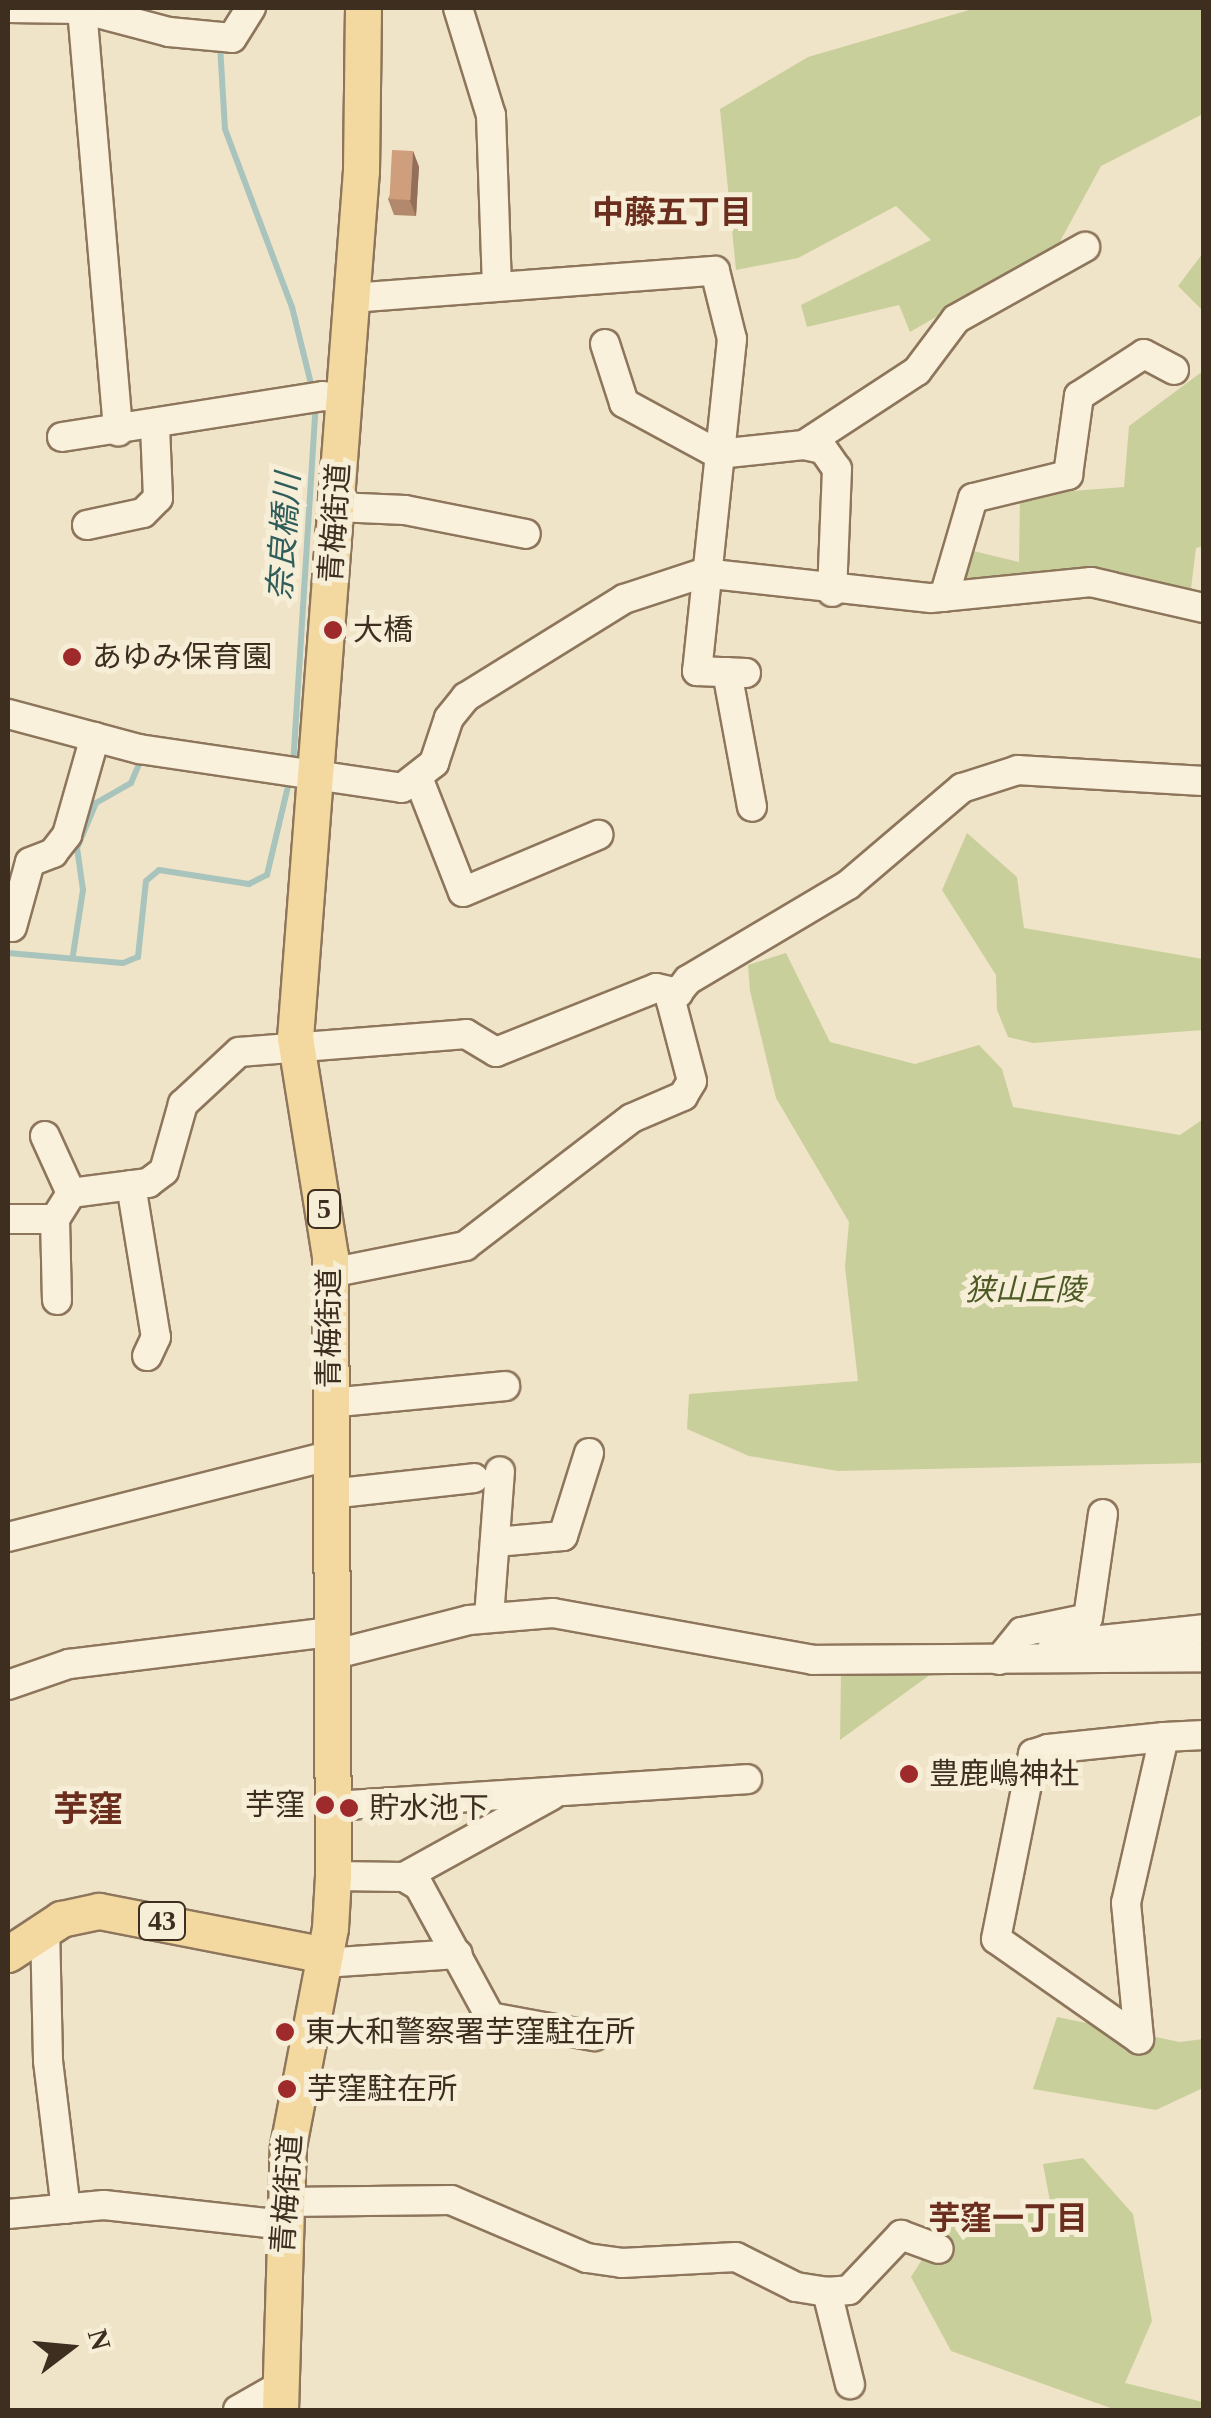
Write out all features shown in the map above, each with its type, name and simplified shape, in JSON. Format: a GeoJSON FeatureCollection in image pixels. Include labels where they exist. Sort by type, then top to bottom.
{"type":"FeatureCollection","features":[{"type":"Feature","properties":{"kind":"main road","name":"青梅街道"},"geometry":{"type":"LineString","coordinates":[[280,2398],[290,2132],[324,1959],[333,1876],[330,1273],[295,1049],[298,774],[336,507],[325,398],[352,298],[364,110],[363,8]]}},
{"type":"Feature","properties":{"kind":"main road","name":"43"},"geometry":{"type":"LineString","coordinates":[[8,1954],[45,1927],[71,1915],[108,1912],[324,1959]]}},
{"type":"Feature","properties":{"kind":"street"},"geometry":{"type":"LineString","coordinates":[[8,8],[115,13],[170,32],[220,35],[252,8]]}},
{"type":"Feature","properties":{"kind":"street"},"geometry":{"type":"LineString","coordinates":[[458,8],[491,115],[497,284]]}},
{"type":"Feature","properties":{"kind":"street"},"geometry":{"type":"LineString","coordinates":[[82,9],[118,431]]}},
{"type":"Feature","properties":{"kind":"street"},"geometry":{"type":"LineString","coordinates":[[804,445],[916,371],[956,319],[1084,246]]}},
{"type":"Feature","properties":{"kind":"street"},"geometry":{"type":"LineString","coordinates":[[352,298],[497,284],[715,271],[732,339],[703,574],[697,671],[736,673],[752,807]]}},
{"type":"Feature","properties":{"kind":"street"},"geometry":{"type":"LineString","coordinates":[[605,344],[624,403],[718,454],[804,445],[823,449],[837,470],[832,592]]}},
{"type":"Feature","properties":{"kind":"street"},"geometry":{"type":"LineString","coordinates":[[944,597],[973,498],[1068,476],[1079,396],[1144,354],[1174,370]]}},
{"type":"Feature","properties":{"kind":"street"},"geometry":{"type":"LineString","coordinates":[[62,437],[325,398]]}},
{"type":"Feature","properties":{"kind":"street"},"geometry":{"type":"LineString","coordinates":[[87,525],[143,514],[158,498],[154,426]]}},
{"type":"Feature","properties":{"kind":"street"},"geometry":{"type":"LineString","coordinates":[[336,507],[405,510],[526,534]]}},
{"type":"Feature","properties":{"kind":"street"},"geometry":{"type":"LineString","coordinates":[[8,714],[94,737],[392,789],[420,780],[466,697],[624,599],[703,574],[832,592],[944,597],[1090,582],[1202,613]]}},
{"type":"Feature","properties":{"kind":"street"},"geometry":{"type":"LineString","coordinates":[[12,927],[30,862],[53,853],[67,836],[94,737]]}},
{"type":"Feature","properties":{"kind":"street"},"geometry":{"type":"LineString","coordinates":[[330,1273],[465,1246],[632,1118],[683,1096],[692,1081],[672,1001],[688,980],[848,886],[962,788],[990,775],[1080,769],[1202,772]]}},
{"type":"Feature","properties":{"kind":"street"},"geometry":{"type":"LineString","coordinates":[[420,780],[463,892],[598,835]]}},
{"type":"Feature","properties":{"kind":"street"},"geometry":{"type":"LineString","coordinates":[[71,1193],[148,1183],[164,1170],[183,1104],[218,1068],[248,1050],[466,1034],[496,1052],[656,988],[678,993]]}},
{"type":"Feature","properties":{"kind":"street"},"geometry":{"type":"LineString","coordinates":[[45,1136],[71,1193]]}},
{"type":"Feature","properties":{"kind":"street"},"geometry":{"type":"LineString","coordinates":[[130,1186],[156,1337],[147,1356]]}},
{"type":"Feature","properties":{"kind":"street"},"geometry":{"type":"LineString","coordinates":[[58,1300],[55,1219],[71,1193]]}},
{"type":"Feature","properties":{"kind":"street"},"geometry":{"type":"LineString","coordinates":[[8,1219],[55,1219]]}},
{"type":"Feature","properties":{"kind":"street"},"geometry":{"type":"LineString","coordinates":[[329,1402],[504,1386]]}},
{"type":"Feature","properties":{"kind":"street"},"geometry":{"type":"LineString","coordinates":[[496,1542],[563,1536],[589,1453]]}},
{"type":"Feature","properties":{"kind":"street"},"geometry":{"type":"LineString","coordinates":[[8,1537],[329,1456]]}},
{"type":"Feature","properties":{"kind":"street"},"geometry":{"type":"LineString","coordinates":[[330,1494],[487,1475],[496,1542],[490,1617]]}},
{"type":"Feature","properties":{"kind":"street"},"geometry":{"type":"LineString","coordinates":[[1013,1660],[1022,1632],[1088,1618],[1102,1514]]}},
{"type":"Feature","properties":{"kind":"street"},"geometry":{"type":"LineString","coordinates":[[8,1685],[69,1664],[332,1643],[490,1617],[568,1614],[813,1660],[1204,1657]]}},
{"type":"Feature","properties":{"kind":"street"},"geometry":{"type":"LineString","coordinates":[[1013,1660],[1063,1640],[1204,1629]]}},
{"type":"Feature","properties":{"kind":"street"},"geometry":{"type":"LineString","coordinates":[[1164,1737],[1126,1903],[1139,2039],[996,1939],[1033,1754],[1164,1737],[1204,1736]]}},
{"type":"Feature","properties":{"kind":"street"},"geometry":{"type":"LineString","coordinates":[[333,1806],[746,1779]]}},
{"type":"Feature","properties":{"kind":"street"},"geometry":{"type":"LineString","coordinates":[[333,1876],[404,1877],[558,1792]]}},
{"type":"Feature","properties":{"kind":"street"},"geometry":{"type":"LineString","coordinates":[[404,1877],[431,1901],[490,2017],[594,2036]]}},
{"type":"Feature","properties":{"kind":"street"},"geometry":{"type":"LineString","coordinates":[[45,1927],[48,2061],[66,2209]]}},
{"type":"Feature","properties":{"kind":"street"},"geometry":{"type":"LineString","coordinates":[[324,1959],[458,1954]]}},
{"type":"Feature","properties":{"kind":"street"},"geometry":{"type":"LineString","coordinates":[[8,2214],[104,2205],[284,2214],[451,2200],[587,2258],[622,2264],[736,2257],[796,2287],[827,2292],[849,2290],[902,2235],[939,2249]]}},
{"type":"Feature","properties":{"kind":"street"},"geometry":{"type":"LineString","coordinates":[[827,2292],[850,2384]]}},
{"type":"Feature","properties":{"kind":"street"},"geometry":{"type":"LineString","coordinates":[[238,2410],[280,2398]]}},
{"type":"Feature","properties":{"kind":"green space"},"geometry":{"type":"Polygon","coordinates":[[[976,8],[1203,8],[1203,114],[1101,166],[1057,247],[910,332],[899,305],[807,327],[801,305],[931,240],[896,206],[798,258],[736,270],[720,109],[808,57],[976,8]]]}},
{"type":"Feature","properties":{"kind":"green space"},"geometry":{"type":"Polygon","coordinates":[[[1203,253],[1203,311],[1178,286],[1203,253]]]}},
{"type":"Feature","properties":{"kind":"green space"},"geometry":{"type":"Polygon","coordinates":[[[1203,371],[1203,546],[1196,548],[1190,597],[961,585],[969,550],[1019,562],[1020,495],[1124,487],[1129,426],[1203,371]]]}},
{"type":"Feature","properties":{"kind":"green space"},"geometry":{"type":"Polygon","coordinates":[[[967,833],[1017,877],[1024,928],[1203,959],[1203,1030],[1033,1043],[1008,1037],[997,1010],[996,975],[942,890],[967,833]]]}},
{"type":"Feature","properties":{"kind":"green space","name":"狭山丘陵"},"geometry":{"type":"Polygon","coordinates":[[[786,953],[830,1042],[915,1064],[979,1045],[1002,1069],[1013,1107],[1180,1135],[1203,1119],[1203,1463],[838,1471],[749,1456],[687,1429],[689,1394],[858,1381],[845,1267],[849,1222],[776,1098],[750,991],[748,965],[786,953]]]}},
{"type":"Feature","properties":{"kind":"green space"},"geometry":{"type":"Polygon","coordinates":[[[938,1669],[840,1740],[841,1671],[938,1669]]]}},
{"type":"Feature","properties":{"kind":"green space"},"geometry":{"type":"Polygon","coordinates":[[[1057,2017],[1180,2042],[1203,2039],[1203,2088],[1156,2110],[1033,2089],[1057,2017]]]}},
{"type":"Feature","properties":{"kind":"green space"},"geometry":{"type":"Polygon","coordinates":[[[1083,2158],[1133,2214],[1152,2321],[1125,2383],[1203,2402],[1203,2410],[1116,2410],[951,2351],[911,2277],[942,2228],[1051,2207],[1043,2164],[1083,2158]]]}},
{"type":"Feature","properties":{"kind":"building"},"geometry":{"type":"Polygon","coordinates":[[[392,150],[413,151],[410,200],[389,199],[392,150]]]}},
{"type":"Feature","properties":{"kind":"waterway","name":"奈良橋川"},"geometry":{"type":"LineString","coordinates":[[220,45],[225,129],[292,307],[313,392]]}},
{"type":"Feature","properties":{"kind":"waterway","name":"奈良橋川"},"geometry":{"type":"LineString","coordinates":[[293,766],[316,404]]}},
{"type":"Feature","properties":{"kind":"waterway"},"geometry":{"type":"LineString","coordinates":[[73,955],[83,890],[77,848],[96,803],[131,783],[141,759]]}},
{"type":"Feature","properties":{"kind":"waterway","name":"奈良橋川"},"geometry":{"type":"LineString","coordinates":[[8,953],[123,963],[138,957],[146,881],[159,870],[249,884],[267,875],[290,778]]}},
{"type":"Feature","properties":{"kind":"place","name":"大橋"},"geometry":{"type":"Point","coordinates":[333,630]}},
{"type":"Feature","properties":{"kind":"place","name":"あゆみ保育園"},"geometry":{"type":"Point","coordinates":[72,657]}},
{"type":"Feature","properties":{"kind":"place","name":"豊鹿嶋神社"},"geometry":{"type":"Point","coordinates":[909,1774]}},
{"type":"Feature","properties":{"kind":"place","name":"芋窪"},"geometry":{"type":"Point","coordinates":[325,1805]}},
{"type":"Feature","properties":{"kind":"place","name":"貯水池下"},"geometry":{"type":"Point","coordinates":[349,1808]}},
{"type":"Feature","properties":{"kind":"place","name":"東大和警察署芋窪駐在所"},"geometry":{"type":"Point","coordinates":[285,2032]}},
{"type":"Feature","properties":{"kind":"place","name":"芋窪駐在所"},"geometry":{"type":"Point","coordinates":[287,2089]}},
{"type":"Feature","properties":{"kind":"district","name":"中藤五丁目"},"geometry":{"type":"Point","coordinates":[672,212]}},
{"type":"Feature","properties":{"kind":"district","name":"芋窪"},"geometry":{"type":"Point","coordinates":[88,1810]}},
{"type":"Feature","properties":{"kind":"district","name":"芋窪一丁目"},"geometry":{"type":"Point","coordinates":[1008,2218]}}]}
